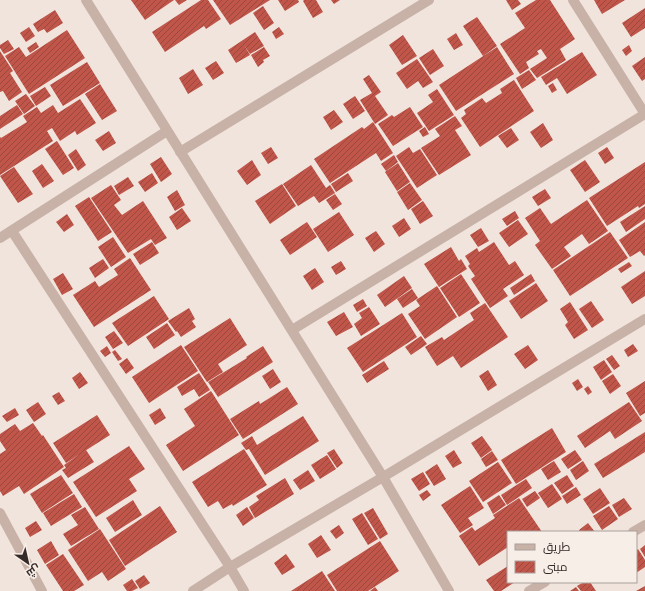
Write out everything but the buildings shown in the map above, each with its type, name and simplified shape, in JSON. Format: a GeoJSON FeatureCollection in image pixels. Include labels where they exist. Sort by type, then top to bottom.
{"type":"FeatureCollection","features":[{"type":"Feature","properties":{"kind":"street"},"geometry":{"type":"LineString","coordinates":[[86,0],[383,477],[449,591]]}},
{"type":"Feature","properties":{"kind":"street"},"geometry":{"type":"LineString","coordinates":[[180,152],[429,0]]}},
{"type":"Feature","properties":{"kind":"street"},"geometry":{"type":"LineString","coordinates":[[292,330],[645,114],[573,0]]}},
{"type":"Feature","properties":{"kind":"street"},"geometry":{"type":"LineString","coordinates":[[0,238],[167,131]]}},
{"type":"Feature","properties":{"kind":"street"},"geometry":{"type":"LineString","coordinates":[[12,231],[230,567],[244,591]]}},
{"type":"Feature","properties":{"kind":"street"},"geometry":{"type":"LineString","coordinates":[[193,591],[230,567],[383,477],[645,319]]}},
{"type":"Feature","properties":{"kind":"street"},"geometry":{"type":"LineString","coordinates":[[0,513],[42,591]]}},
{"type":"Feature","properties":{"kind":"street"},"geometry":{"type":"LineString","coordinates":[[635,531],[645,525]]}},
{"type":"Feature","properties":{"kind":"street"},"geometry":{"type":"LineString","coordinates":[[529,591],[543,583]]}}]}
